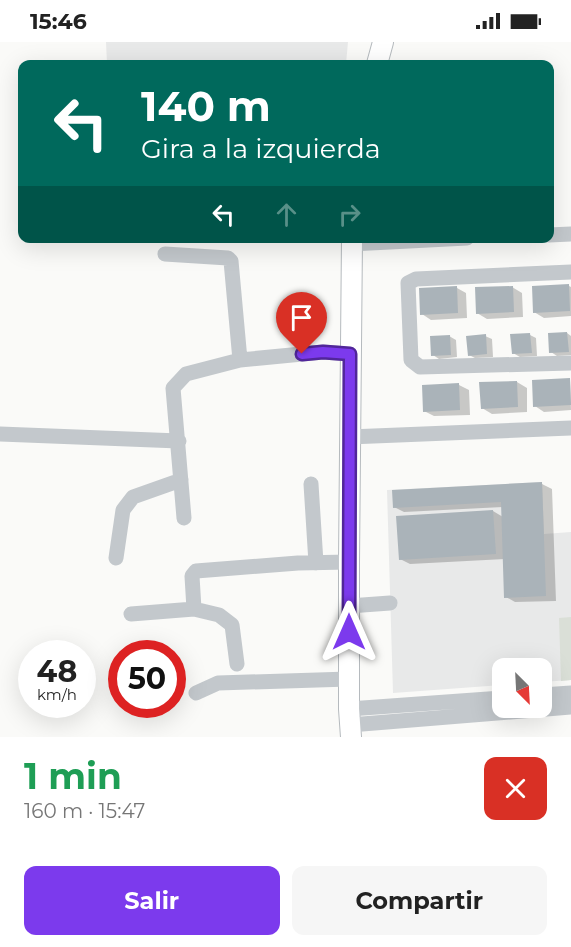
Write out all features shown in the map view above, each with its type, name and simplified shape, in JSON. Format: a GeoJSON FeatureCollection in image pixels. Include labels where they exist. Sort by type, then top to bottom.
{"type":"FeatureCollection","features":[{"type":"Feature","properties":{"kind":"main road"},"geometry":{"type":"LineString","coordinates":[[378,60],[382,42]]}},
{"type":"Feature","properties":{"kind":"main road"},"geometry":{"type":"LineString","coordinates":[[350,724],[351,243]]}},
{"type":"Feature","properties":{"kind":"street"},"geometry":{"type":"LineString","coordinates":[[554,235],[571,234]]}},
{"type":"Feature","properties":{"kind":"street"},"geometry":{"type":"LineString","coordinates":[[165,254],[228,258],[231,261],[240,360]]}},
{"type":"Feature","properties":{"kind":"street"},"geometry":{"type":"LineString","coordinates":[[571,272],[416,279],[408,283],[411,360],[420,367],[571,363]]}},
{"type":"Feature","properties":{"kind":"street"},"geometry":{"type":"LineString","coordinates":[[184,518],[174,388],[186,374],[240,360],[323,352],[350,354]]}},
{"type":"Feature","properties":{"kind":"street"},"geometry":{"type":"LineString","coordinates":[[349,436],[571,428]]}},
{"type":"Feature","properties":{"kind":"street"},"geometry":{"type":"LineString","coordinates":[[0,434],[179,441]]}},
{"type":"Feature","properties":{"kind":"street"},"geometry":{"type":"LineString","coordinates":[[116,558],[123,510],[133,497],[181,480]]}},
{"type":"Feature","properties":{"kind":"street"},"geometry":{"type":"LineString","coordinates":[[311,484],[316,563]]}},
{"type":"Feature","properties":{"kind":"street"},"geometry":{"type":"LineString","coordinates":[[194,609],[192,576],[196,571],[349,562]]}},
{"type":"Feature","properties":{"kind":"street"},"geometry":{"type":"LineString","coordinates":[[349,606],[390,603]]}},
{"type":"Feature","properties":{"kind":"street"},"geometry":{"type":"LineString","coordinates":[[131,614],[194,609],[219,615],[232,626],[237,664]]}},
{"type":"Feature","properties":{"kind":"street"},"geometry":{"type":"LineString","coordinates":[[196,693],[218,683],[349,679]]}},
{"type":"Feature","properties":{"kind":"street"},"geometry":{"type":"LineString","coordinates":[[552,694],[571,693]]}},
{"type":"Feature","properties":{"kind":"street"},"geometry":{"type":"LineString","coordinates":[[350,724],[492,700]]}},
{"type":"Feature","properties":{"kind":"street"},"geometry":{"type":"LineString","coordinates":[[350,724],[571,706]]}},
{"type":"Feature","properties":{"kind":"shaded area"},"geometry":{"type":"Polygon","coordinates":[[[106,42],[348,42],[346,60],[107,60],[106,42]]]}},
{"type":"Feature","properties":{"kind":"shaded area"},"geometry":{"type":"Polygon","coordinates":[[[542,482],[544,534],[571,532],[571,680],[552,681],[552,658],[492,658],[492,686],[393,693],[387,490],[542,482]]]}},
{"type":"Feature","properties":{"kind":"shaded area"},"geometry":{"type":"Polygon","coordinates":[[[571,617],[571,680],[561,681],[559,618],[571,617]]]}},
{"type":"Feature","properties":{"kind":"building"},"geometry":{"type":"Polygon","coordinates":[[[569,284],[570,311],[533,313],[532,286],[569,284]]]}},
{"type":"Feature","properties":{"kind":"building"},"geometry":{"type":"Polygon","coordinates":[[[457,286],[458,313],[420,315],[419,288],[457,286]]]}},
{"type":"Feature","properties":{"kind":"building"},"geometry":{"type":"Polygon","coordinates":[[[513,286],[514,312],[476,314],[475,287],[513,286]]]}},
{"type":"Feature","properties":{"kind":"building"},"geometry":{"type":"Polygon","coordinates":[[[567,332],[569,352],[549,353],[548,333],[567,332]]]}},
{"type":"Feature","properties":{"kind":"building"},"geometry":{"type":"Polygon","coordinates":[[[530,333],[532,353],[512,354],[510,334],[530,333]]]}},
{"type":"Feature","properties":{"kind":"building"},"geometry":{"type":"Polygon","coordinates":[[[486,334],[487,354],[468,356],[466,336],[486,334]]]}},
{"type":"Feature","properties":{"kind":"building"},"geometry":{"type":"Polygon","coordinates":[[[450,335],[451,355],[431,356],[430,336],[450,335]]]}},
{"type":"Feature","properties":{"kind":"building"},"geometry":{"type":"Polygon","coordinates":[[[570,378],[571,405],[533,407],[532,380],[570,378]]]}},
{"type":"Feature","properties":{"kind":"building"},"geometry":{"type":"Polygon","coordinates":[[[517,381],[518,407],[481,409],[479,382],[517,381]]]}},
{"type":"Feature","properties":{"kind":"building"},"geometry":{"type":"Polygon","coordinates":[[[459,383],[460,410],[423,412],[422,385],[459,383]]]}},
{"type":"Feature","properties":{"kind":"building"},"geometry":{"type":"Polygon","coordinates":[[[542,482],[546,596],[504,598],[501,502],[393,508],[392,490],[542,482]]]}},
{"type":"Feature","properties":{"kind":"building"},"geometry":{"type":"Polygon","coordinates":[[[493,510],[496,554],[399,560],[396,516],[493,510]]]}},
{"type":"Feature","properties":{"kind":"route"},"geometry":{"type":"LineString","coordinates":[[302,354],[323,352],[350,354],[349,632]]}}]}
